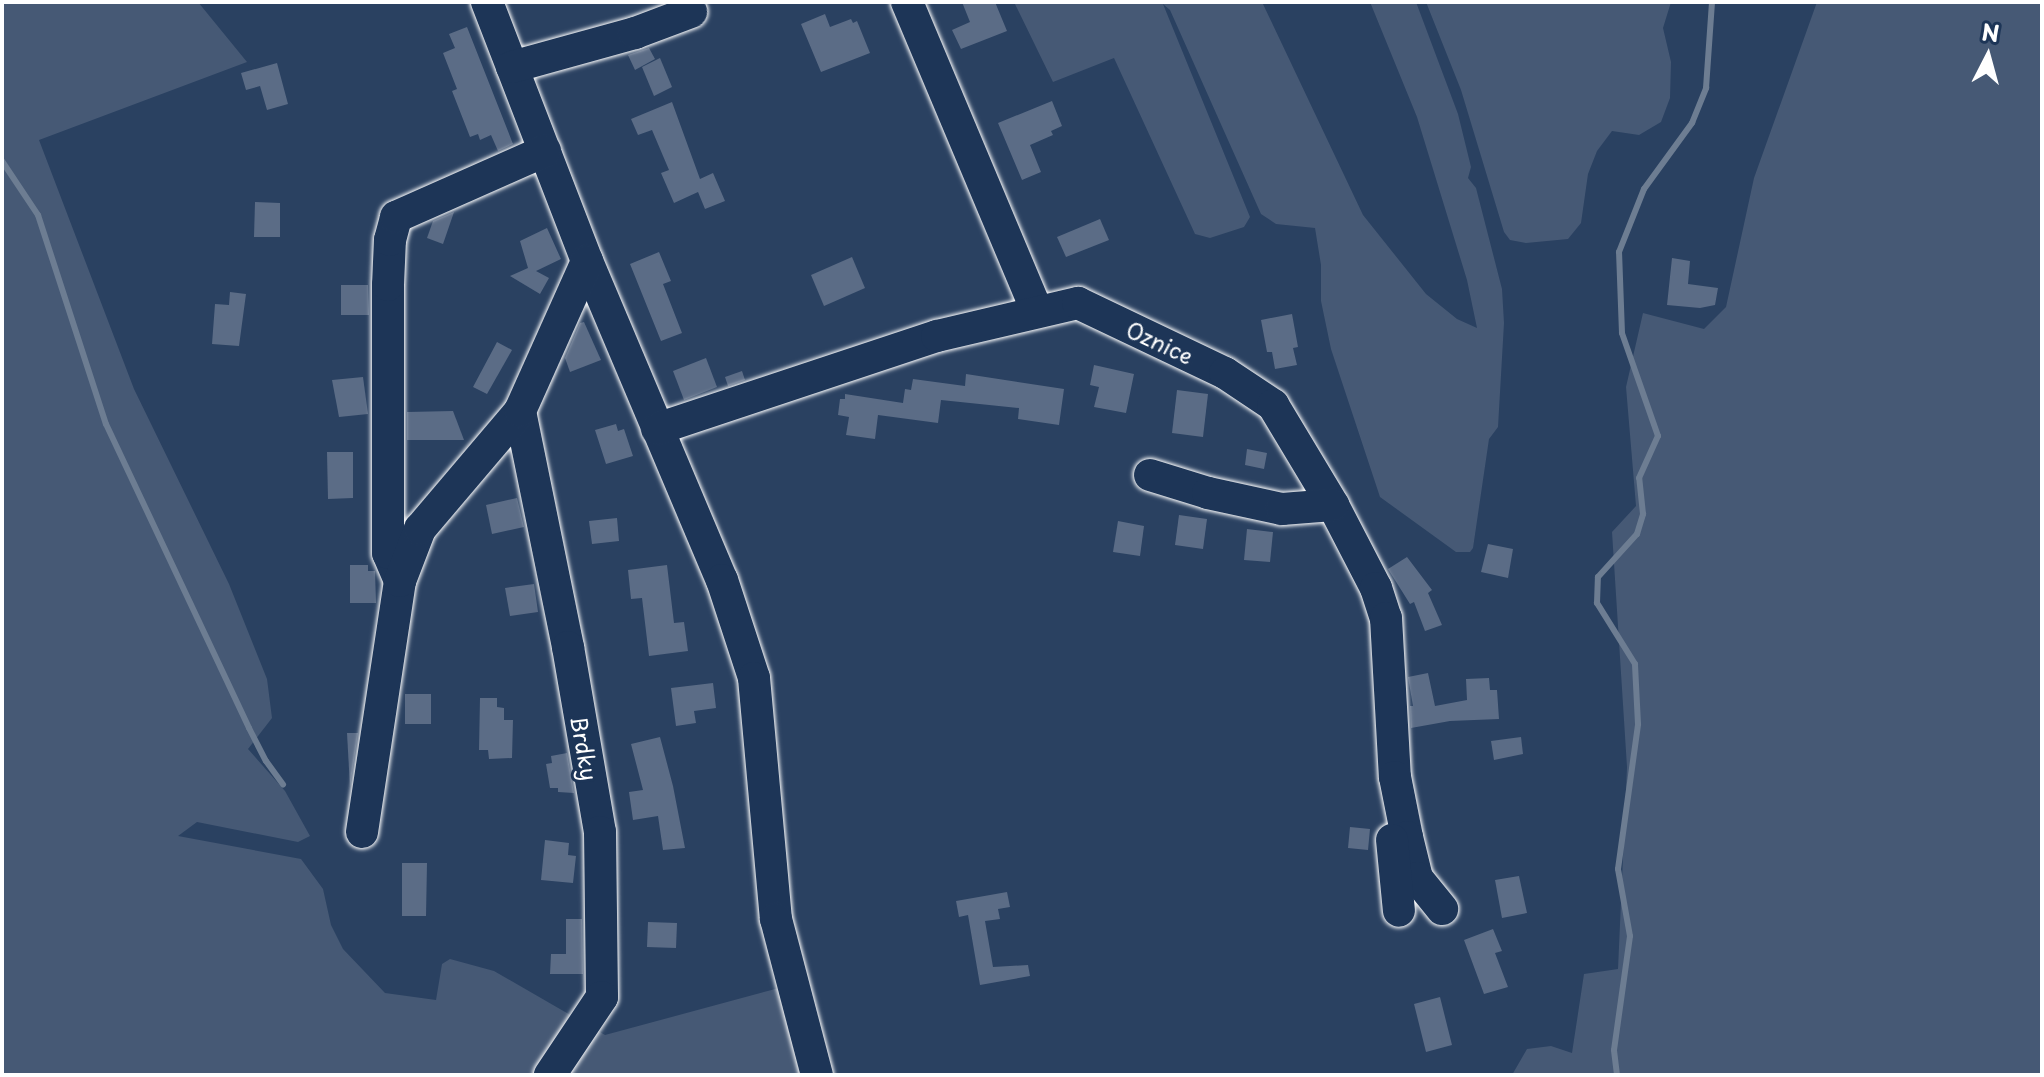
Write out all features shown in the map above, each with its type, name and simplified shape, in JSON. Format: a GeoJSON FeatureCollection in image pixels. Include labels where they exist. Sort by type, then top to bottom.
{"type":"FeatureCollection","features":[{"type":"Feature","properties":{"kind":"street"},"geometry":{"type":"LineString","coordinates":[[487,2],[587,261],[722,580],[754,678],[776,919],[784,959],[817,1075]]}},
{"type":"Feature","properties":{"kind":"street"},"geometry":{"type":"LineString","coordinates":[[907,2],[1037,311]]}},
{"type":"Feature","properties":{"kind":"street"},"geometry":{"type":"LineString","coordinates":[[512,67],[635,33],[691,12]]}},
{"type":"Feature","properties":{"kind":"street"},"geometry":{"type":"LineString","coordinates":[[400,581],[388,553],[388,285],[390,240],[396,217],[545,151]]}},
{"type":"Feature","properties":{"kind":"street"},"geometry":{"type":"LineString","coordinates":[[362,832],[400,581],[420,529],[520,411],[587,261]]}},
{"type":"Feature","properties":{"kind":"street","name":"Oznice"},"geometry":{"type":"LineString","coordinates":[[657,429],[937,336],[1078,303],[1225,373],[1273,405],[1333,505],[1376,588],[1386,618],[1395,777],[1391,822],[1404,893],[1442,909]]}},
{"type":"Feature","properties":{"kind":"street","name":"Brdky"},"geometry":{"type":"LineString","coordinates":[[520,411],[568,647],[600,832],[602,997],[550,1075]]}},
{"type":"Feature","properties":{"kind":"street"},"geometry":{"type":"LineString","coordinates":[[1150,475],[1208,493],[1282,509],[1333,505]]}},
{"type":"Feature","properties":{"kind":"shaded area"},"geometry":{"type":"Polygon","coordinates":[[[2,2],[198,2],[247,62],[39,140],[134,389],[229,584],[267,679],[272,718],[248,749],[285,791],[310,836],[298,842],[197,822],[178,836],[301,859],[323,889],[331,925],[343,949],[385,993],[436,1000],[442,964],[450,959],[494,971],[605,1035],[779,988],[804,1075],[2,1075],[2,2]]]}},
{"type":"Feature","properties":{"kind":"shaded area"},"geometry":{"type":"Polygon","coordinates":[[[1014,2],[1262,2],[1363,215],[1426,294],[1457,319],[1477,328],[1467,280],[1417,117],[1370,2],[1416,2],[1458,114],[1471,167],[1468,178],[1476,188],[1502,289],[1504,323],[1498,427],[1489,439],[1470,552],[1456,552],[1380,497],[1331,349],[1321,301],[1321,265],[1315,228],[1276,224],[1261,214],[1170,10],[1163,4],[1250,217],[1244,227],[1210,238],[1195,234],[1114,58],[1053,82],[1014,2]]]}},
{"type":"Feature","properties":{"kind":"shaded area"},"geometry":{"type":"Polygon","coordinates":[[[1426,2],[1671,2],[1663,28],[1671,62],[1670,98],[1661,122],[1639,135],[1612,131],[1597,151],[1588,174],[1581,223],[1568,239],[1526,243],[1510,240],[1504,232],[1461,90],[1426,2]]]}},
{"type":"Feature","properties":{"kind":"shaded area"},"geometry":{"type":"Polygon","coordinates":[[[1817,2],[2042,2],[2042,1075],[1512,1075],[1527,1049],[1551,1046],[1572,1053],[1584,974],[1618,969],[1627,767],[1612,532],[1636,506],[1626,387],[1643,313],[1704,329],[1726,307],[1754,178],[1817,2]]]}},
{"type":"Feature","properties":{"kind":"building"},"geometry":{"type":"Polygon","coordinates":[[[962,2],[995,2],[1007,31],[961,49],[952,30],[970,22],[962,2]]]}},
{"type":"Feature","properties":{"kind":"building"},"geometry":{"type":"Polygon","coordinates":[[[825,14],[830,27],[851,19],[853,23],[857,21],[870,53],[821,72],[801,24],[825,14]]]}},
{"type":"Feature","properties":{"kind":"building"},"geometry":{"type":"Polygon","coordinates":[[[467,27],[513,144],[498,151],[491,135],[480,140],[478,134],[470,137],[452,91],[457,89],[443,53],[455,48],[449,34],[467,27]]]}},
{"type":"Feature","properties":{"kind":"building"},"geometry":{"type":"Polygon","coordinates":[[[649,48],[655,59],[635,70],[628,55],[649,48]]]}},
{"type":"Feature","properties":{"kind":"building"},"geometry":{"type":"Polygon","coordinates":[[[660,58],[672,87],[654,96],[642,67],[660,58]]]}},
{"type":"Feature","properties":{"kind":"building"},"geometry":{"type":"Polygon","coordinates":[[[277,63],[288,104],[267,110],[260,86],[246,90],[241,73],[277,63]]]}},
{"type":"Feature","properties":{"kind":"building"},"geometry":{"type":"Polygon","coordinates":[[[1052,101],[1062,126],[1051,131],[1053,135],[1030,145],[1041,172],[1022,180],[998,123],[1052,101]]]}},
{"type":"Feature","properties":{"kind":"building"},"geometry":{"type":"Polygon","coordinates":[[[672,102],[700,179],[713,173],[725,201],[705,209],[698,192],[674,203],[661,173],[669,170],[652,130],[638,135],[631,119],[672,102]]]}},
{"type":"Feature","properties":{"kind":"building"},"geometry":{"type":"Polygon","coordinates":[[[255,202],[280,203],[280,237],[254,237],[255,202]]]}},
{"type":"Feature","properties":{"kind":"building"},"geometry":{"type":"Polygon","coordinates":[[[454,212],[443,244],[427,238],[433,221],[454,212]]]}},
{"type":"Feature","properties":{"kind":"building"},"geometry":{"type":"Polygon","coordinates":[[[1100,219],[1109,240],[1066,257],[1057,237],[1100,219]]]}},
{"type":"Feature","properties":{"kind":"building"},"geometry":{"type":"Polygon","coordinates":[[[547,228],[561,259],[536,271],[549,278],[540,294],[510,276],[528,268],[520,241],[547,228]]]}},
{"type":"Feature","properties":{"kind":"building"},"geometry":{"type":"Polygon","coordinates":[[[659,252],[671,281],[663,284],[682,333],[661,341],[630,264],[659,252]]]}},
{"type":"Feature","properties":{"kind":"building"},"geometry":{"type":"Polygon","coordinates":[[[852,257],[865,288],[824,306],[811,275],[852,257]]]}},
{"type":"Feature","properties":{"kind":"building"},"geometry":{"type":"Polygon","coordinates":[[[1672,258],[1690,261],[1688,284],[1718,288],[1715,305],[1700,308],[1667,305],[1672,258]]]}},
{"type":"Feature","properties":{"kind":"building"},"geometry":{"type":"Polygon","coordinates":[[[341,285],[368,285],[369,315],[341,315],[341,285]]]}},
{"type":"Feature","properties":{"kind":"building"},"geometry":{"type":"Polygon","coordinates":[[[230,292],[246,294],[239,346],[212,344],[215,304],[229,305],[230,292]]]}},
{"type":"Feature","properties":{"kind":"building"},"geometry":{"type":"Polygon","coordinates":[[[1292,314],[1298,347],[1293,348],[1297,365],[1275,369],[1272,352],[1267,352],[1261,320],[1292,314]]]}},
{"type":"Feature","properties":{"kind":"building"},"geometry":{"type":"Polygon","coordinates":[[[584,322],[601,360],[570,372],[565,358],[580,323],[584,322]]]}},
{"type":"Feature","properties":{"kind":"building"},"geometry":{"type":"Polygon","coordinates":[[[497,342],[512,350],[487,394],[473,387],[497,342]]]}},
{"type":"Feature","properties":{"kind":"building"},"geometry":{"type":"Polygon","coordinates":[[[706,358],[717,387],[684,400],[673,371],[706,358]]]}},
{"type":"Feature","properties":{"kind":"building"},"geometry":{"type":"Polygon","coordinates":[[[1094,365],[1134,374],[1126,413],[1094,407],[1099,387],[1090,385],[1094,365]]]}},
{"type":"Feature","properties":{"kind":"building"},"geometry":{"type":"Polygon","coordinates":[[[742,371],[745,380],[728,386],[725,377],[742,371]]]}},
{"type":"Feature","properties":{"kind":"building"},"geometry":{"type":"Polygon","coordinates":[[[966,374],[1064,389],[1059,425],[1018,419],[1019,408],[941,400],[938,423],[878,415],[875,439],[846,435],[849,417],[838,415],[840,399],[845,399],[845,394],[903,403],[905,389],[911,390],[913,379],[965,386],[966,374]]]}},
{"type":"Feature","properties":{"kind":"building"},"geometry":{"type":"Polygon","coordinates":[[[363,377],[368,414],[339,417],[332,380],[363,377]]]}},
{"type":"Feature","properties":{"kind":"building"},"geometry":{"type":"Polygon","coordinates":[[[1177,390],[1208,394],[1203,437],[1172,433],[1177,390]]]}},
{"type":"Feature","properties":{"kind":"building"},"geometry":{"type":"Polygon","coordinates":[[[453,411],[464,440],[407,440],[407,412],[453,411]]]}},
{"type":"Feature","properties":{"kind":"building"},"geometry":{"type":"Polygon","coordinates":[[[616,424],[618,431],[624,429],[633,456],[606,464],[595,430],[616,424]]]}},
{"type":"Feature","properties":{"kind":"building"},"geometry":{"type":"Polygon","coordinates":[[[1247,449],[1267,453],[1264,469],[1245,465],[1247,449]]]}},
{"type":"Feature","properties":{"kind":"building"},"geometry":{"type":"Polygon","coordinates":[[[327,452],[353,452],[353,498],[328,499],[327,452]]]}},
{"type":"Feature","properties":{"kind":"building"},"geometry":{"type":"Polygon","coordinates":[[[517,498],[524,527],[492,534],[486,505],[517,498]]]}},
{"type":"Feature","properties":{"kind":"building"},"geometry":{"type":"Polygon","coordinates":[[[1179,515],[1207,519],[1203,549],[1175,545],[1179,515]]]}},
{"type":"Feature","properties":{"kind":"building"},"geometry":{"type":"Polygon","coordinates":[[[617,518],[619,541],[592,544],[589,521],[617,518]]]}},
{"type":"Feature","properties":{"kind":"building"},"geometry":{"type":"Polygon","coordinates":[[[1118,521],[1144,526],[1140,556],[1113,552],[1118,521]]]}},
{"type":"Feature","properties":{"kind":"building"},"geometry":{"type":"Polygon","coordinates":[[[1247,529],[1273,532],[1270,562],[1244,560],[1247,529]]]}},
{"type":"Feature","properties":{"kind":"building"},"geometry":{"type":"Polygon","coordinates":[[[1488,544],[1513,549],[1508,578],[1481,572],[1488,544]]]}},
{"type":"Feature","properties":{"kind":"building"},"geometry":{"type":"Polygon","coordinates":[[[1407,557],[1432,590],[1428,593],[1442,625],[1425,631],[1414,602],[1410,604],[1388,569],[1407,557]]]}},
{"type":"Feature","properties":{"kind":"building"},"geometry":{"type":"Polygon","coordinates":[[[350,565],[368,565],[368,571],[375,571],[376,603],[350,603],[350,565]]]}},
{"type":"Feature","properties":{"kind":"building"},"geometry":{"type":"Polygon","coordinates":[[[667,565],[674,623],[684,622],[688,651],[649,656],[642,598],[631,599],[628,570],[667,565]]]}},
{"type":"Feature","properties":{"kind":"building"},"geometry":{"type":"Polygon","coordinates":[[[534,584],[538,612],[510,616],[505,588],[534,584]]]}},
{"type":"Feature","properties":{"kind":"building"},"geometry":{"type":"Polygon","coordinates":[[[1428,673],[1435,706],[1467,700],[1466,679],[1489,678],[1490,690],[1497,690],[1499,719],[1450,721],[1411,728],[1410,706],[1413,706],[1408,677],[1428,673]]]}},
{"type":"Feature","properties":{"kind":"building"},"geometry":{"type":"Polygon","coordinates":[[[713,683],[716,708],[694,711],[696,723],[676,726],[671,688],[713,683]]]}},
{"type":"Feature","properties":{"kind":"building"},"geometry":{"type":"Polygon","coordinates":[[[405,694],[431,694],[431,724],[405,724],[405,694]]]}},
{"type":"Feature","properties":{"kind":"building"},"geometry":{"type":"Polygon","coordinates":[[[480,698],[497,698],[497,707],[504,708],[504,720],[513,720],[512,758],[489,759],[488,750],[479,750],[480,698]]]}},
{"type":"Feature","properties":{"kind":"building"},"geometry":{"type":"Polygon","coordinates":[[[347,733],[358,733],[350,787],[347,733]]]}},
{"type":"Feature","properties":{"kind":"building"},"geometry":{"type":"Polygon","coordinates":[[[660,737],[685,848],[663,850],[658,816],[633,820],[629,792],[643,790],[631,744],[660,737]]]}},
{"type":"Feature","properties":{"kind":"building"},"geometry":{"type":"Polygon","coordinates":[[[1521,737],[1523,754],[1494,760],[1491,741],[1521,737]]]}},
{"type":"Feature","properties":{"kind":"building"},"geometry":{"type":"Polygon","coordinates":[[[567,753],[574,793],[550,788],[546,764],[552,763],[551,756],[567,753]]]}},
{"type":"Feature","properties":{"kind":"building"},"geometry":{"type":"Polygon","coordinates":[[[1350,827],[1370,829],[1368,850],[1348,848],[1350,827]]]}},
{"type":"Feature","properties":{"kind":"building"},"geometry":{"type":"Polygon","coordinates":[[[545,840],[569,843],[568,855],[576,856],[573,883],[541,880],[545,840]]]}},
{"type":"Feature","properties":{"kind":"building"},"geometry":{"type":"Polygon","coordinates":[[[402,863],[427,863],[426,916],[402,916],[402,863]]]}},
{"type":"Feature","properties":{"kind":"building"},"geometry":{"type":"Polygon","coordinates":[[[1519,876],[1527,913],[1502,918],[1495,880],[1519,876]]]}},
{"type":"Feature","properties":{"kind":"building"},"geometry":{"type":"Polygon","coordinates":[[[1007,892],[1010,907],[998,909],[1000,919],[985,921],[993,967],[1028,965],[1030,976],[980,985],[968,915],[959,917],[956,901],[1007,892]]]}},
{"type":"Feature","properties":{"kind":"building"},"geometry":{"type":"Polygon","coordinates":[[[566,919],[582,919],[583,974],[550,974],[551,954],[566,954],[566,919]]]}},
{"type":"Feature","properties":{"kind":"building"},"geometry":{"type":"Polygon","coordinates":[[[648,922],[677,923],[676,948],[647,947],[648,922]]]}},
{"type":"Feature","properties":{"kind":"building"},"geometry":{"type":"Polygon","coordinates":[[[1493,929],[1502,951],[1495,953],[1508,987],[1484,994],[1464,940],[1493,929]]]}},
{"type":"Feature","properties":{"kind":"building"},"geometry":{"type":"Polygon","coordinates":[[[1440,997],[1452,1045],[1426,1052],[1414,1004],[1440,997]]]}},
{"type":"Feature","properties":{"kind":"waterway"},"geometry":{"type":"LineString","coordinates":[[1617,1075],[1614,1050],[1630,936],[1618,869],[1638,724],[1635,664],[1597,603],[1598,577],[1637,534],[1643,514],[1639,478],[1658,436],[1622,333],[1619,252],[1644,189],[1692,123],[1706,88],[1712,2]]}},
{"type":"Feature","properties":{"kind":"waterway"},"geometry":{"type":"LineString","coordinates":[[2,161],[38,215],[106,424],[249,728],[266,761],[283,784]]}}]}
